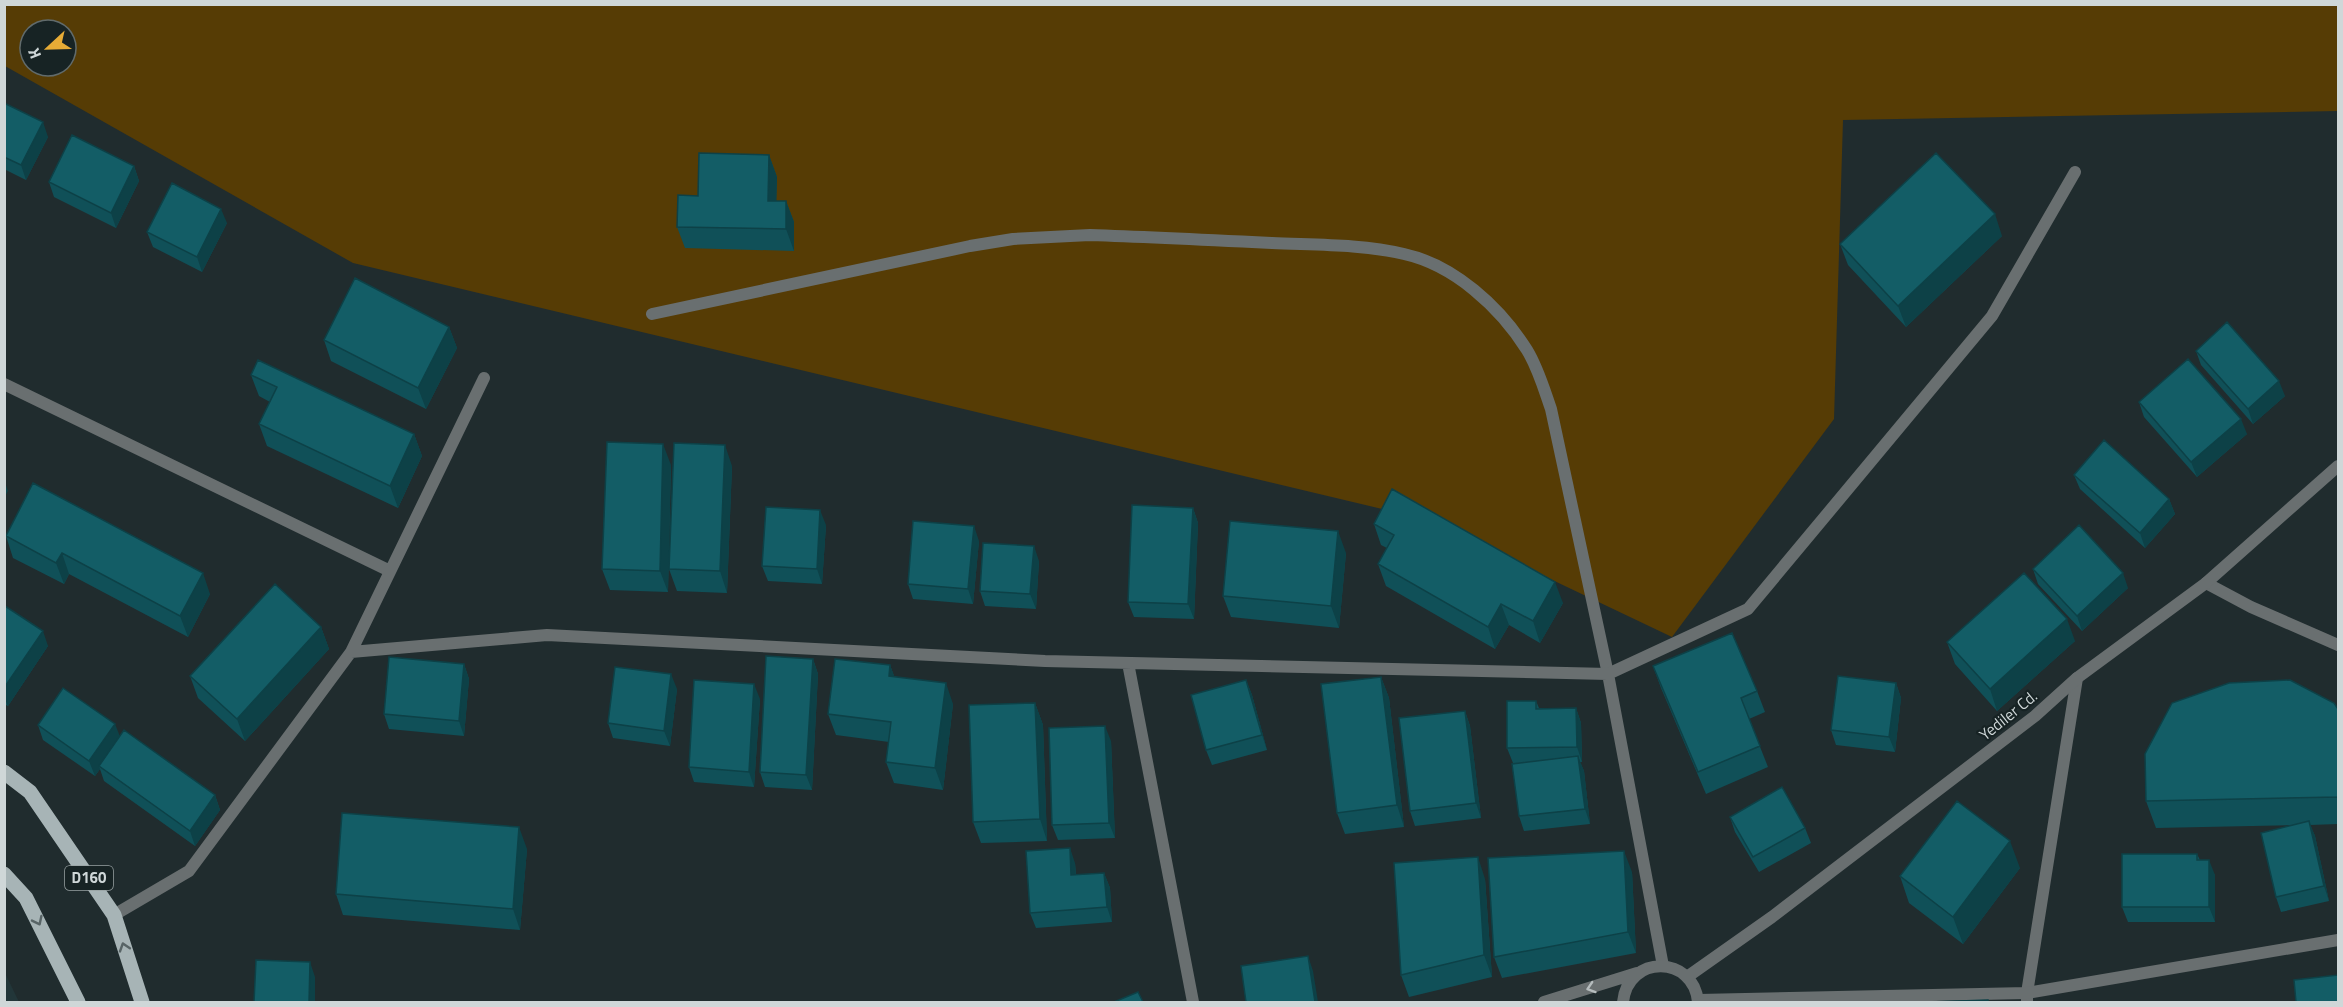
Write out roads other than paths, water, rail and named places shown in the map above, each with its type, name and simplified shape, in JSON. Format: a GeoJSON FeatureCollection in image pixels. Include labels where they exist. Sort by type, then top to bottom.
{"type":"FeatureCollection","features":[{"type":"Feature","properties":{"kind":"main road","name":"D160"},"geometry":{"type":"LineString","coordinates":[[4,772],[30,792],[114,915],[142,1002]]}},
{"type":"Feature","properties":{"kind":"main road"},"geometry":{"type":"LineString","coordinates":[[4,874],[26,898],[78,1002]]}},
{"type":"Feature","properties":{"kind":"street"},"geometry":{"type":"LineString","coordinates":[[351,652],[547,635],[1045,661],[1608,674],[1748,609],[1992,316],[2075,172]]}},
{"type":"Feature","properties":{"kind":"street"},"geometry":{"type":"LineString","coordinates":[[652,314],[970,246],[1032,238],[1090,235],[1354,247],[1406,254],[1436,266],[1464,283],[1489,303],[1510,326],[1532,361],[1551,409],[1608,674],[1664,966]]}},
{"type":"Feature","properties":{"kind":"street"},"geometry":{"type":"LineString","coordinates":[[114,915],[189,872],[351,652],[484,378]]}},
{"type":"Feature","properties":{"kind":"street"},"geometry":{"type":"LineString","coordinates":[[4,384],[390,571]]}},
{"type":"Feature","properties":{"kind":"street","name":"Yediler Cd."},"geometry":{"type":"LineString","coordinates":[[1687,976],[1772,917],[2016,730],[2077,678],[2206,583],[2338,466]]}},
{"type":"Feature","properties":{"kind":"street"},"geometry":{"type":"LineString","coordinates":[[2206,583],[2251,607],[2338,645]]}},
{"type":"Feature","properties":{"kind":"street"},"geometry":{"type":"LineString","coordinates":[[1128,663],[1192,1002]]}},
{"type":"Feature","properties":{"kind":"street"},"geometry":{"type":"LineString","coordinates":[[2027,998],[2077,678]]}},
{"type":"Feature","properties":{"kind":"street"},"geometry":{"type":"LineString","coordinates":[[1544,1002],[1651,967],[1664,966],[1676,969],[1687,976],[1695,987],[1699,1001],[2027,998],[2338,940]]}},
{"type":"Feature","properties":{"kind":"street"},"geometry":{"type":"LineString","coordinates":[[1623,1002],[1629,982],[1638,973]]}}]}
